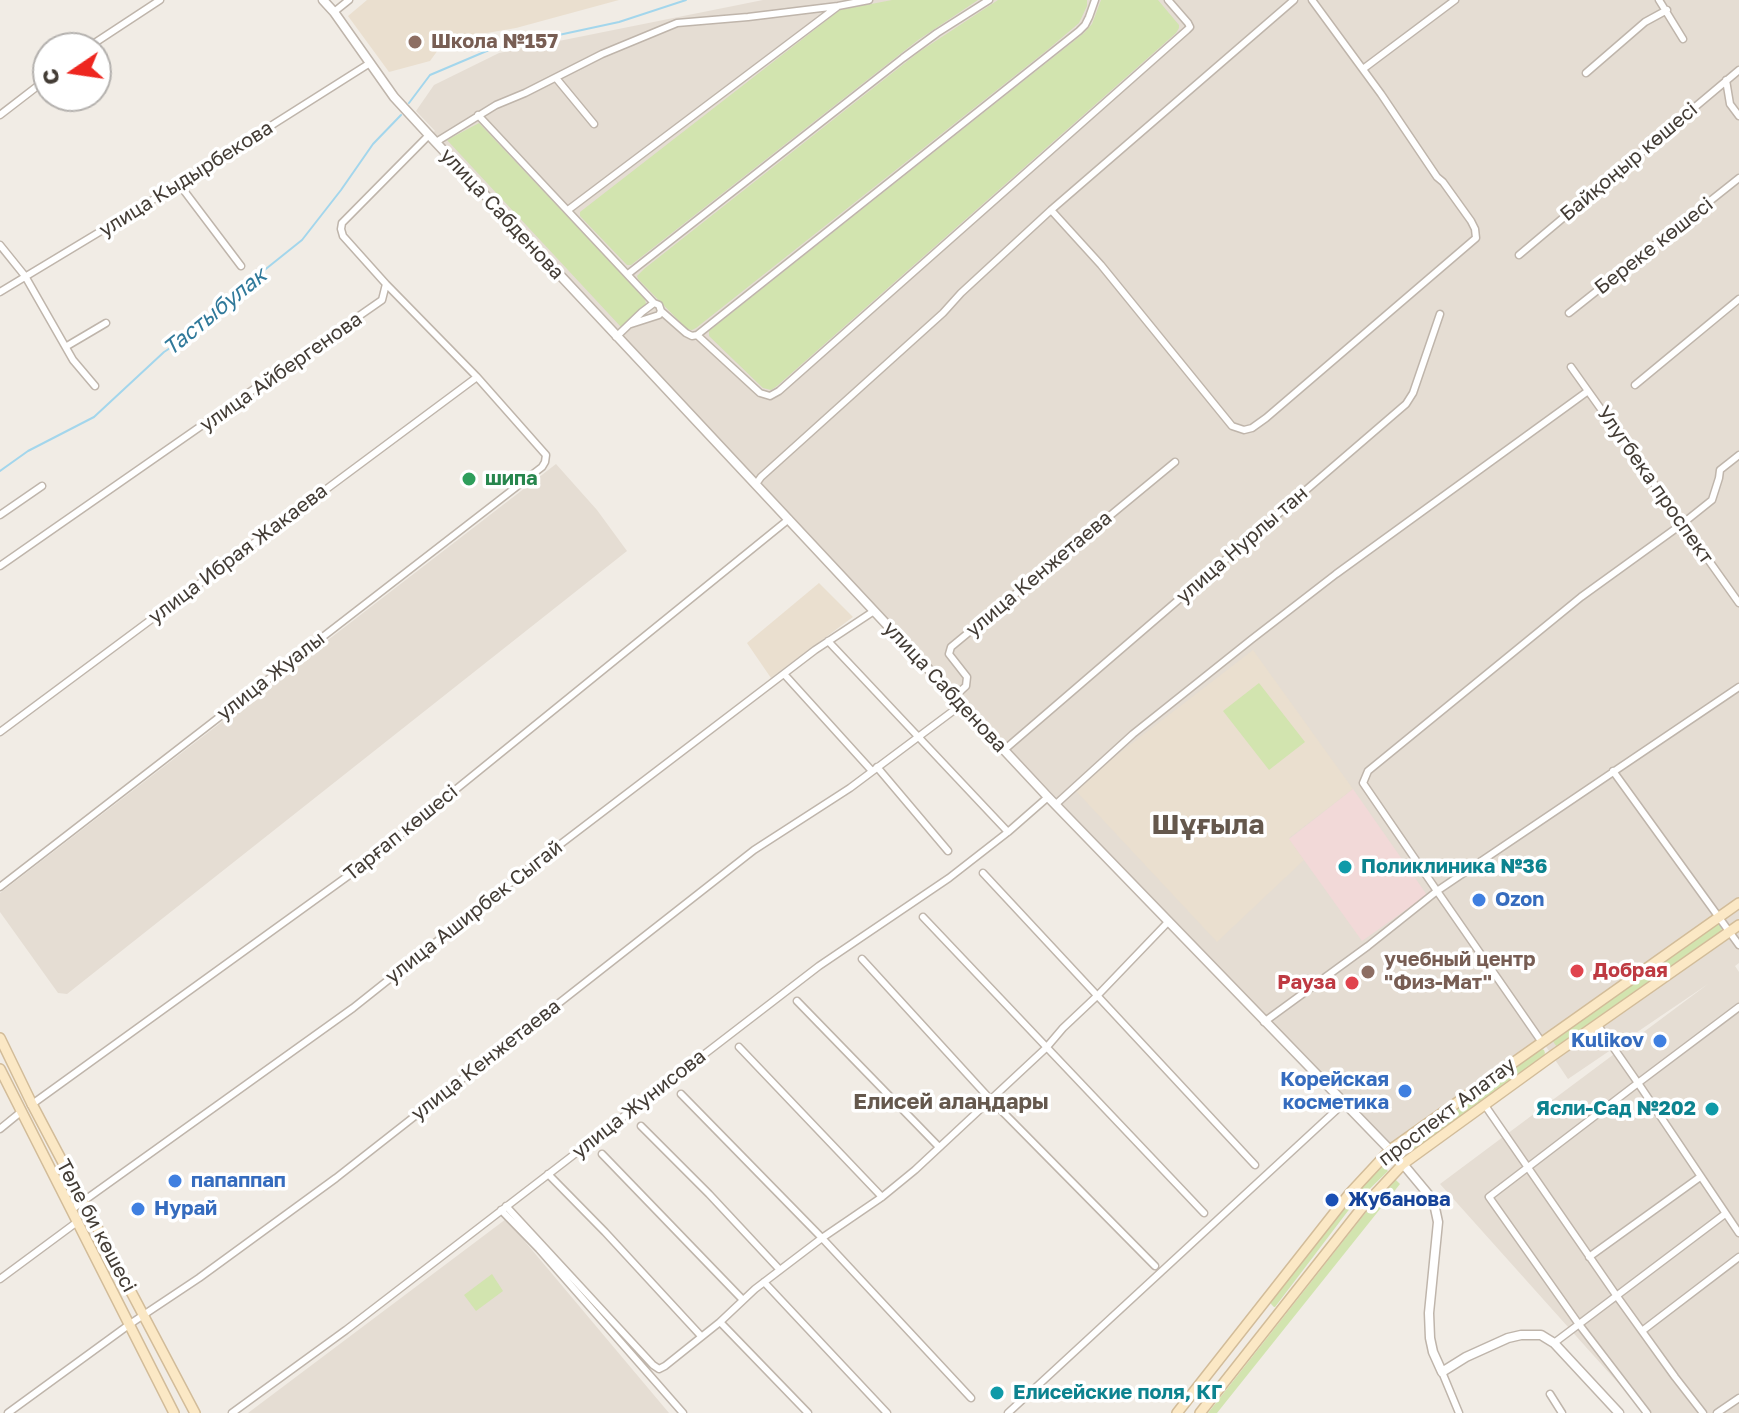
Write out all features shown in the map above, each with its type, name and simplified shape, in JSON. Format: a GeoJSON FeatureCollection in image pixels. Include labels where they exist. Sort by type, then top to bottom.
{"type":"FeatureCollection","features":[{"type":"Feature","properties":{"kind":"main road","name":"проспект Алатау"},"geometry":{"type":"LineString","coordinates":[[1177,1413],[1350,1193],[1390,1150],[1739,903]]}},
{"type":"Feature","properties":{"kind":"main road","name":"проспект Алатау"},"geometry":{"type":"LineString","coordinates":[[1200,1413],[1361,1209],[1403,1164],[1739,925]]}},
{"type":"Feature","properties":{"kind":"main road","name":"Төле би көшесі"},"geometry":{"type":"LineString","coordinates":[[0,1038],[195,1413]]}},
{"type":"Feature","properties":{"kind":"main road"},"geometry":{"type":"LineString","coordinates":[[1541,1041],[1552,1056]]}},
{"type":"Feature","properties":{"kind":"main road","name":"Төле би көшесі"},"geometry":{"type":"LineString","coordinates":[[0,1069],[174,1413]]}},
{"type":"Feature","properties":{"kind":"main road","name":"улица Сабденова"},"geometry":{"type":"LineString","coordinates":[[1390,1150],[1403,1164]]}},
{"type":"Feature","properties":{"kind":"main road"},"geometry":{"type":"LineString","coordinates":[[1264,1304],[1278,1315]]}},
{"type":"Feature","properties":{"kind":"street"},"geometry":{"type":"LineString","coordinates":[[111,32],[160,0]]}},
{"type":"Feature","properties":{"kind":"street","name":"улица Сабденова"},"geometry":{"type":"LineString","coordinates":[[323,0],[394,97],[616,337],[1055,805],[1390,1150]]}},
{"type":"Feature","properties":{"kind":"street"},"geometry":{"type":"LineString","coordinates":[[334,12],[349,0]]}},
{"type":"Feature","properties":{"kind":"street"},"geometry":{"type":"LineString","coordinates":[[477,377],[343,236],[342,223],[432,138],[602,54],[677,23],[748,17],[869,0]]}},
{"type":"Feature","properties":{"kind":"street"},"geometry":{"type":"LineString","coordinates":[[628,274],[903,58],[989,0]]}},
{"type":"Feature","properties":{"kind":"street"},"geometry":{"type":"LineString","coordinates":[[478,115],[659,305],[661,311],[692,336],[1079,31],[1089,17],[1095,0]]}},
{"type":"Feature","properties":{"kind":"street"},"geometry":{"type":"LineString","coordinates":[[697,335],[760,393],[770,396],[779,391],[1190,27],[1168,0]]}},
{"type":"Feature","properties":{"kind":"street"},"geometry":{"type":"LineString","coordinates":[[756,484],[1051,210],[1294,0]]}},
{"type":"Feature","properties":{"kind":"street"},"geometry":{"type":"LineString","coordinates":[[1051,210],[1101,265],[1232,426],[1244,430],[1252,428],[1476,238],[1471,221],[1312,0]]}},
{"type":"Feature","properties":{"kind":"street"},"geometry":{"type":"LineString","coordinates":[[1363,69],[1455,0]]}},
{"type":"Feature","properties":{"kind":"street"},"geometry":{"type":"LineString","coordinates":[[1659,0],[1683,39]]}},
{"type":"Feature","properties":{"kind":"street"},"geometry":{"type":"LineString","coordinates":[[568,210],[838,6]]}},
{"type":"Feature","properties":{"kind":"street"},"geometry":{"type":"LineString","coordinates":[[1586,73],[1645,22],[1667,10]]}},
{"type":"Feature","properties":{"kind":"street","name":"улица Кыдырбекова"},"geometry":{"type":"LineString","coordinates":[[0,292],[370,63]]}},
{"type":"Feature","properties":{"kind":"street","name":"Байқоңыр көшесі"},"geometry":{"type":"LineString","coordinates":[[1519,255],[1739,70]]}},
{"type":"Feature","properties":{"kind":"street"},"geometry":{"type":"LineString","coordinates":[[556,78],[594,124]]}},
{"type":"Feature","properties":{"kind":"street"},"geometry":{"type":"LineString","coordinates":[[1726,80],[1730,104],[1739,116]]}},
{"type":"Feature","properties":{"kind":"street"},"geometry":{"type":"LineString","coordinates":[[0,115],[32,90]]}},
{"type":"Feature","properties":{"kind":"street","name":"Береке көшесі"},"geometry":{"type":"LineString","coordinates":[[1569,313],[1739,178]]}},
{"type":"Feature","properties":{"kind":"street"},"geometry":{"type":"LineString","coordinates":[[179,184],[241,266]]}},
{"type":"Feature","properties":{"kind":"street"},"geometry":{"type":"LineString","coordinates":[[0,245],[25,276],[73,360],[95,386]]}},
{"type":"Feature","properties":{"kind":"street","name":"улица Айбергенова"},"geometry":{"type":"LineString","coordinates":[[0,566],[375,307],[382,300],[386,284]]}},
{"type":"Feature","properties":{"kind":"street"},"geometry":{"type":"LineString","coordinates":[[1635,385],[1739,299]]}},
{"type":"Feature","properties":{"kind":"street"},"geometry":{"type":"LineString","coordinates":[[616,337],[654,303]]}},
{"type":"Feature","properties":{"kind":"street"},"geometry":{"type":"LineString","coordinates":[[631,324],[656,316],[661,311]]}},
{"type":"Feature","properties":{"kind":"street","name":"улица Нурлы тан"},"geometry":{"type":"LineString","coordinates":[[1004,750],[1406,404],[1413,393],[1440,314]]}},
{"type":"Feature","properties":{"kind":"street"},"geometry":{"type":"LineString","coordinates":[[67,346],[106,323]]}},
{"type":"Feature","properties":{"kind":"street","name":"Улугбека проспект"},"geometry":{"type":"LineString","coordinates":[[1571,367],[1739,603]]}},
{"type":"Feature","properties":{"kind":"street","name":"улица Жуалы"},"geometry":{"type":"LineString","coordinates":[[0,887],[542,467],[546,455],[477,377]]}},
{"type":"Feature","properties":{"kind":"street","name":"улица Ибрая Жакаева"},"geometry":{"type":"LineString","coordinates":[[0,732],[477,377]]}},
{"type":"Feature","properties":{"kind":"street"},"geometry":{"type":"LineString","coordinates":[[1055,805],[1133,734],[1252,639],[1336,574],[1588,391]]}},
{"type":"Feature","properties":{"kind":"street"},"geometry":{"type":"LineString","coordinates":[[1541,1041],[1364,786],[1363,780],[1368,771],[1581,597],[1712,500],[1720,470],[1739,455]]}},
{"type":"Feature","properties":{"kind":"street","name":"улица Кенжетаева"},"geometry":{"type":"LineString","coordinates":[[8,1413],[336,1178],[754,850],[850,788],[919,736],[957,701],[966,686],[967,677],[949,654],[951,647],[1175,462]]}},
{"type":"Feature","properties":{"kind":"street"},"geometry":{"type":"LineString","coordinates":[[0,515],[42,486]]}},
{"type":"Feature","properties":{"kind":"street","name":"Тарғап көшесі"},"geometry":{"type":"LineString","coordinates":[[0,1129],[359,868],[789,519]]}},
{"type":"Feature","properties":{"kind":"street","name":"улица Аширбек Сыгай"},"geometry":{"type":"LineString","coordinates":[[71,1210],[353,1008],[524,872],[828,641],[874,611]]}},
{"type":"Feature","properties":{"kind":"street"},"geometry":{"type":"LineString","coordinates":[[828,641],[1008,832]]}},
{"type":"Feature","properties":{"kind":"street"},"geometry":{"type":"LineString","coordinates":[[784,674],[948,851]]}},
{"type":"Feature","properties":{"kind":"street"},"geometry":{"type":"LineString","coordinates":[[1264,1022],[1437,891],[1739,687]]}},
{"type":"Feature","properties":{"kind":"street"},"geometry":{"type":"LineString","coordinates":[[1613,771],[1739,945]]}},
{"type":"Feature","properties":{"kind":"street","name":"улица Жунисова"},"geometry":{"type":"LineString","coordinates":[[232,1413],[346,1330],[819,966],[918,900],[1008,832],[1048,797]]}},
{"type":"Feature","properties":{"kind":"street"},"geometry":{"type":"LineString","coordinates":[[983,873],[1255,1165]]}},
{"type":"Feature","properties":{"kind":"street"},"geometry":{"type":"LineString","coordinates":[[923,917],[1204,1213]]}},
{"type":"Feature","properties":{"kind":"street"},"geometry":{"type":"LineString","coordinates":[[504,1208],[659,1369],[720,1322],[764,1282],[882,1197],[939,1147],[1046,1048],[1169,921]]}},
{"type":"Feature","properties":{"kind":"street"},"geometry":{"type":"LineString","coordinates":[[862,959],[990,1099],[1155,1266]]}},
{"type":"Feature","properties":{"kind":"street"},"geometry":{"type":"LineString","coordinates":[[797,1001],[939,1147]]}},
{"type":"Feature","properties":{"kind":"street"},"geometry":{"type":"LineString","coordinates":[[1647,1413],[1578,1323],[1489,1197],[1739,1007]]}},
{"type":"Feature","properties":{"kind":"street"},"geometry":{"type":"LineString","coordinates":[[1597,1024],[1739,1233]]}},
{"type":"Feature","properties":{"kind":"street"},"geometry":{"type":"LineString","coordinates":[[739,1047],[882,1197]]}},
{"type":"Feature","properties":{"kind":"street"},"geometry":{"type":"LineString","coordinates":[[681,1094],[822,1238],[971,1398]]}},
{"type":"Feature","properties":{"kind":"street"},"geometry":{"type":"LineString","coordinates":[[1008,1413],[1344,1103]]}},
{"type":"Feature","properties":{"kind":"street"},"geometry":{"type":"LineString","coordinates":[[1484,1104],[1589,1257],[1703,1413]]}},
{"type":"Feature","properties":{"kind":"street"},"geometry":{"type":"LineString","coordinates":[[641,1126],[780,1270]]}},
{"type":"Feature","properties":{"kind":"street"},"geometry":{"type":"LineString","coordinates":[[602,1154],[743,1300]]}},
{"type":"Feature","properties":{"kind":"street","name":"улица Сабденова"},"geometry":{"type":"LineString","coordinates":[[1403,1164],[1428,1194],[1436,1215],[1430,1338],[1459,1413]]}},
{"type":"Feature","properties":{"kind":"street"},"geometry":{"type":"LineString","coordinates":[[548,1174],[701,1336]]}},
{"type":"Feature","properties":{"kind":"street"},"geometry":{"type":"LineString","coordinates":[[1589,1257],[1700,1177]]}},
{"type":"Feature","properties":{"kind":"street"},"geometry":{"type":"LineString","coordinates":[[504,1208],[683,1413]]}},
{"type":"Feature","properties":{"kind":"street"},"geometry":{"type":"LineString","coordinates":[[1554,1343],[1725,1214]]}},
{"type":"Feature","properties":{"kind":"street"},"geometry":{"type":"LineString","coordinates":[[1731,1222],[1739,1217]]}},
{"type":"Feature","properties":{"kind":"street"},"geometry":{"type":"LineString","coordinates":[[0,1279],[77,1222]]}},
{"type":"Feature","properties":{"kind":"street"},"geometry":{"type":"LineString","coordinates":[[1642,1331],[1739,1257]]}},
{"type":"Feature","properties":{"kind":"street"},"geometry":{"type":"LineString","coordinates":[[764,1282],[887,1413]]}},
{"type":"Feature","properties":{"kind":"street"},"geometry":{"type":"LineString","coordinates":[[720,1322],[808,1413]]}},
{"type":"Feature","properties":{"kind":"street"},"geometry":{"type":"LineString","coordinates":[[1442,1372],[1508,1338],[1541,1335],[1554,1343],[1619,1413]]}},
{"type":"Feature","properties":{"kind":"street"},"geometry":{"type":"LineString","coordinates":[[1550,1394],[1562,1413]]}},
{"type":"Feature","properties":{"kind":"street"},"geometry":{"type":"LineString","coordinates":[[1717,1413],[1739,1398]]}},
{"type":"Feature","properties":{"kind":"shaded area","name":"Школа №157"},"geometry":{"type":"Polygon","coordinates":[[[367,0],[619,0],[487,33],[438,50],[430,61],[389,72],[348,16],[367,0]]]}},
{"type":"Feature","properties":{"kind":"shaded area","name":"Шұғыла"},"geometry":{"type":"Polygon","coordinates":[[[763,0],[1739,0],[1739,963],[1735,966],[1739,972],[1739,1413],[1645,1413],[1440,1184],[1708,984],[1568,1079],[1543,1042],[1390,1150],[429,135],[435,131],[416,111],[434,85],[499,53],[763,0]]]}},
{"type":"Feature","properties":{"kind":"shaded area"},"geometry":{"type":"Polygon","coordinates":[[[556,464],[597,510],[627,551],[67,994],[58,993],[0,912],[0,893],[556,464]]]}},
{"type":"Feature","properties":{"kind":"shaded area"},"geometry":{"type":"Polygon","coordinates":[[[819,583],[853,617],[771,678],[747,643],[819,583]]]}},
{"type":"Feature","properties":{"kind":"shaded area"},"geometry":{"type":"Polygon","coordinates":[[[1253,650],[1353,789],[1289,838],[1304,860],[1217,942],[1075,790],[1253,650]]]}},
{"type":"Feature","properties":{"kind":"shaded area"},"geometry":{"type":"Polygon","coordinates":[[[1353,789],[1427,895],[1362,941],[1289,839],[1353,789]]]}},
{"type":"Feature","properties":{"kind":"shaded area"},"geometry":{"type":"Polygon","coordinates":[[[506,1219],[669,1413],[248,1413],[506,1219]]]}},
{"type":"Feature","properties":{"kind":"green space"},"geometry":{"type":"Polygon","coordinates":[[[892,0],[978,0],[918,40],[631,265],[627,265],[580,216],[580,212],[840,10],[892,0]]]}},
{"type":"Feature","properties":{"kind":"green space"},"geometry":{"type":"Polygon","coordinates":[[[998,0],[1087,0],[1087,6],[1079,23],[1046,51],[696,328],[687,329],[638,279],[637,276],[644,269],[919,52],[998,0]]]}},
{"type":"Feature","properties":{"kind":"green space"},"geometry":{"type":"Polygon","coordinates":[[[1101,0],[1158,0],[1179,28],[771,390],[763,388],[709,336],[709,331],[1084,33],[1092,24],[1101,0]]]}},
{"type":"Feature","properties":{"kind":"green space"},"geometry":{"type":"Polygon","coordinates":[[[479,123],[645,299],[646,304],[621,327],[447,140],[479,123]]]}},
{"type":"Feature","properties":{"kind":"green space"},"geometry":{"type":"Polygon","coordinates":[[[1259,683],[1305,742],[1269,770],[1223,711],[1259,683]]]}},
{"type":"Feature","properties":{"kind":"green space"},"geometry":{"type":"Polygon","coordinates":[[[1716,924],[1722,926],[1721,932],[1557,1047],[1552,1040],[1716,924]]]}},
{"type":"Feature","properties":{"kind":"green space"},"geometry":{"type":"Polygon","coordinates":[[[1540,1048],[1545,1053],[1543,1057],[1413,1150],[1407,1143],[1540,1048]]]}},
{"type":"Feature","properties":{"kind":"green space"},"geometry":{"type":"Polygon","coordinates":[[[1382,1165],[1388,1171],[1351,1207],[1274,1307],[1271,1301],[1347,1202],[1382,1165]]]}},
{"type":"Feature","properties":{"kind":"green space"},"geometry":{"type":"Polygon","coordinates":[[[1395,1179],[1400,1184],[1217,1413],[1208,1413],[1370,1207],[1395,1179]]]}},
{"type":"Feature","properties":{"kind":"green space"},"geometry":{"type":"Polygon","coordinates":[[[492,1274],[503,1291],[476,1311],[464,1295],[492,1274]]]}},
{"type":"Feature","properties":{"kind":"waterway","name":"Тастыбулак"},"geometry":{"type":"LineString","coordinates":[[409,103],[430,75],[489,50],[619,22],[686,0]]}},
{"type":"Feature","properties":{"kind":"waterway","name":"Тастыбулак"},"geometry":{"type":"LineString","coordinates":[[0,471],[28,451],[94,417],[164,352],[208,323],[252,280],[302,240],[373,144],[401,115]]}},
{"type":"Feature","properties":{"kind":"place","name":"Школа №157"},"geometry":{"type":"Point","coordinates":[415,42]}},
{"type":"Feature","properties":{"kind":"place","name":"шипа"},"geometry":{"type":"Point","coordinates":[469,479]}},
{"type":"Feature","properties":{"kind":"place","name":"Поликлиника №36"},"geometry":{"type":"Point","coordinates":[1345,867]}},
{"type":"Feature","properties":{"kind":"place","name":"Ozon"},"geometry":{"type":"Point","coordinates":[1479,900]}},
{"type":"Feature","properties":{"kind":"place","name":"Добрая"},"geometry":{"type":"Point","coordinates":[1577,971]}},
{"type":"Feature","properties":{"kind":"place","name":"учебный центр \"Физ-Мат\""},"geometry":{"type":"Point","coordinates":[1368,972]}},
{"type":"Feature","properties":{"kind":"place","name":"Рауза"},"geometry":{"type":"Point","coordinates":[1352,983]}},
{"type":"Feature","properties":{"kind":"place","name":"Kulikov"},"geometry":{"type":"Point","coordinates":[1660,1041]}},
{"type":"Feature","properties":{"kind":"place","name":"Корейская косметика"},"geometry":{"type":"Point","coordinates":[1405,1091]}},
{"type":"Feature","properties":{"kind":"place","name":"Ясли-Сад №202"},"geometry":{"type":"Point","coordinates":[1712,1109]}},
{"type":"Feature","properties":{"kind":"place","name":"папаппап"},"geometry":{"type":"Point","coordinates":[175,1181]}},
{"type":"Feature","properties":{"kind":"place","name":"Жубанова"},"geometry":{"type":"Point","coordinates":[1332,1200]}},
{"type":"Feature","properties":{"kind":"place","name":"Нурай"},"geometry":{"type":"Point","coordinates":[138,1209]}},
{"type":"Feature","properties":{"kind":"place","name":"Елисейские поля, КГ"},"geometry":{"type":"Point","coordinates":[997,1393]}},
{"type":"Feature","properties":{"kind":"district","name":"Шұғыла"},"geometry":{"type":"Point","coordinates":[1208,825]}},
{"type":"Feature","properties":{"kind":"district","name":"Елисей алаңдары"},"geometry":{"type":"Point","coordinates":[951,1102]}}]}
